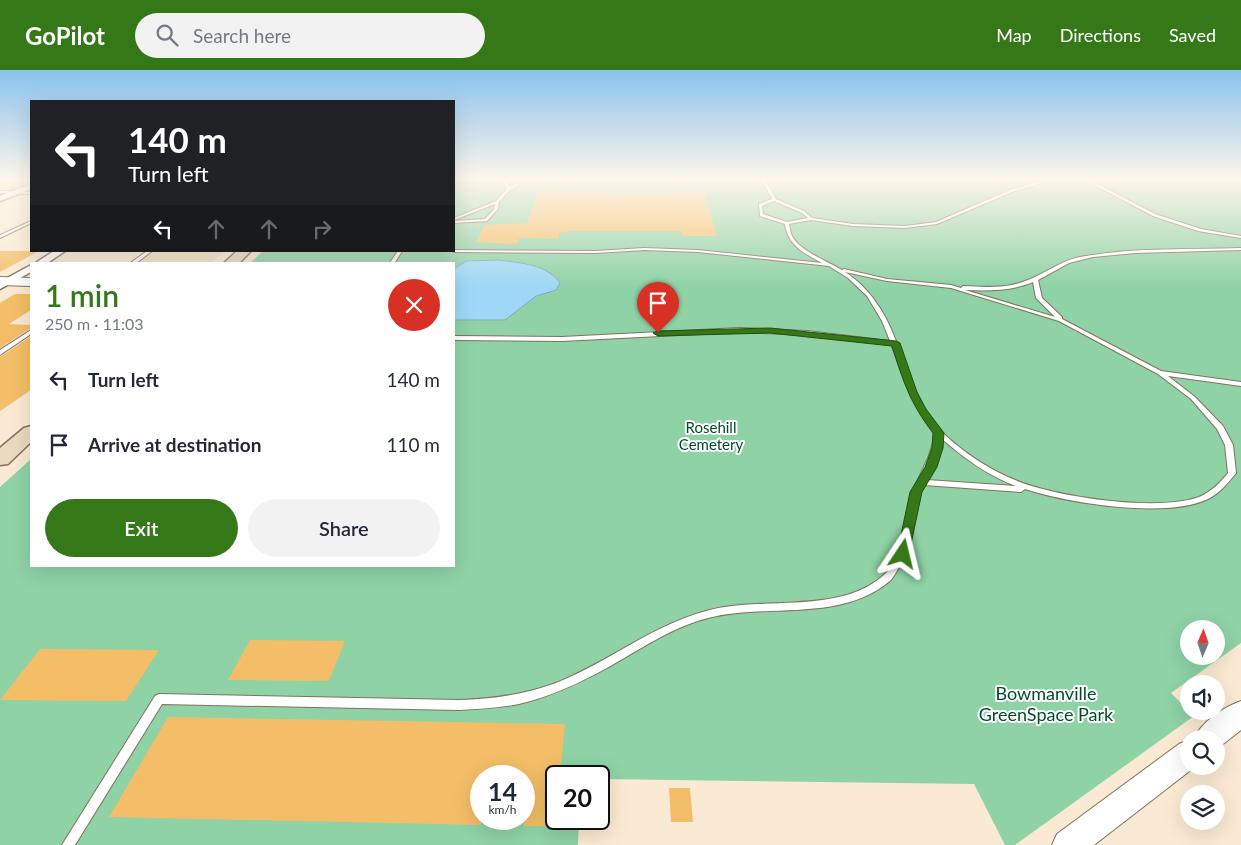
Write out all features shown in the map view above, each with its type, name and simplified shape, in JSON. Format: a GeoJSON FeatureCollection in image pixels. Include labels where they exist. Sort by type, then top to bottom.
{"type":"FeatureCollection","features":[{"type":"Feature","properties":{"kind":"main road"},"geometry":{"type":"LineString","coordinates":[[232,262],[244,252]]}},
{"type":"Feature","properties":{"kind":"main road"},"geometry":{"type":"LineString","coordinates":[[0,459],[30,433]]}},
{"type":"Feature","properties":{"kind":"street"},"geometry":{"type":"LineString","coordinates":[[42,262],[59,252]]}},
{"type":"Feature","properties":{"kind":"street"},"geometry":{"type":"LineString","coordinates":[[3,283],[30,269]]}},
{"type":"Feature","properties":{"kind":"street"},"geometry":{"type":"LineString","coordinates":[[3,283],[30,282]]}},
{"type":"Feature","properties":{"kind":"street"},"geometry":{"type":"LineString","coordinates":[[1219,730],[1241,713]]}},
{"type":"Feature","properties":{"kind":"street"},"geometry":{"type":"LineString","coordinates":[[1068,845],[1180,761]]}},
{"type":"Feature","properties":{"kind":"lane"},"geometry":{"type":"LineString","coordinates":[[455,220],[486,220],[490,215]]}},
{"type":"Feature","properties":{"kind":"lane"},"geometry":{"type":"LineString","coordinates":[[762,215],[787,223],[811,219],[872,227],[923,226],[958,215]]}},
{"type":"Feature","properties":{"kind":"lane"},"geometry":{"type":"LineString","coordinates":[[807,215],[811,219]]}},
{"type":"Feature","properties":{"kind":"lane"},"geometry":{"type":"LineString","coordinates":[[1155,215],[1200,230],[1241,237]]}},
{"type":"Feature","properties":{"kind":"lane"},"geometry":{"type":"LineString","coordinates":[[0,237],[30,222]]}},
{"type":"Feature","properties":{"kind":"lane"},"geometry":{"type":"LineString","coordinates":[[787,223],[790,237],[802,248],[856,282],[878,307],[896,343],[912,392],[921,410],[939,433],[956,448],[990,470],[1033,490]]}},
{"type":"Feature","properties":{"kind":"lane"},"geometry":{"type":"LineString","coordinates":[[455,251],[596,252],[644,249],[698,251],[831,265],[880,278],[951,287],[1008,287],[1035,279],[1056,266],[1097,256],[1154,251],[1241,249]]}},
{"type":"Feature","properties":{"kind":"lane"},"geometry":{"type":"LineString","coordinates":[[134,262],[149,252]]}},
{"type":"Feature","properties":{"kind":"lane"},"geometry":{"type":"LineString","coordinates":[[1035,279],[1039,298],[1061,320]]}},
{"type":"Feature","properties":{"kind":"lane"},"geometry":{"type":"LineString","coordinates":[[922,482],[1033,490],[1098,501],[1152,504],[1196,501],[1213,493],[1224,484],[1232,473],[1229,445],[1220,428],[1193,398],[1160,373],[1061,320],[951,287]]}},
{"type":"Feature","properties":{"kind":"lane"},"geometry":{"type":"LineString","coordinates":[[455,338],[562,339],[739,330],[807,334],[896,343]]}},
{"type":"Feature","properties":{"kind":"lane"},"geometry":{"type":"LineString","coordinates":[[0,353],[30,333]]}},
{"type":"Feature","properties":{"kind":"lane"},"geometry":{"type":"LineString","coordinates":[[1160,373],[1241,384]]}},
{"type":"Feature","properties":{"kind":"lane"},"geometry":{"type":"LineString","coordinates":[[68,845],[159,699],[433,704],[487,703],[536,695],[574,682],[650,639],[708,614],[832,602],[864,593],[888,578],[903,554],[916,492],[937,448],[939,433]]}},
{"type":"Feature","properties":{"kind":"shaded area"},"geometry":{"type":"Polygon","coordinates":[[[151,252],[224,252],[212,262],[136,262],[151,252]]]}},
{"type":"Feature","properties":{"kind":"green space","name":"Rosehill Cemetery"},"geometry":{"type":"Polygon","coordinates":[[[455,215],[1241,215],[1241,643],[1225,654],[1225,620],[1180,620],[1180,665],[1210,665],[1196,675],[1180,675],[1180,687],[1171,693],[1180,702],[1180,720],[1188,720],[1015,845],[1005,845],[974,784],[610,779],[610,765],[545,765],[545,830],[579,830],[578,845],[0,845],[0,487],[30,460],[30,567],[455,567],[455,262],[251,262],[262,252],[455,252],[455,215]]]}},
{"type":"Feature","properties":{"kind":"water"},"geometry":{"type":"Polygon","coordinates":[[[499,260],[524,264],[541,268],[555,277],[560,283],[556,290],[536,296],[505,320],[455,320],[455,268],[466,261],[499,260]]]}},
{"type":"Feature","properties":{"kind":"building"},"geometry":{"type":"Polygon","coordinates":[[[530,215],[711,215],[717,236],[683,236],[682,231],[571,231],[559,233],[558,239],[519,238],[518,243],[510,244],[476,242],[485,225],[527,223],[530,215]]]}},
{"type":"Feature","properties":{"kind":"building"},"geometry":{"type":"Polygon","coordinates":[[[0,251],[37,252],[0,272],[0,251]]]}},
{"type":"Feature","properties":{"kind":"building"},"geometry":{"type":"Polygon","coordinates":[[[15,294],[30,294],[30,311],[9,324],[30,325],[30,329],[0,348],[0,303],[15,294]]]}},
{"type":"Feature","properties":{"kind":"building"},"geometry":{"type":"Polygon","coordinates":[[[30,337],[30,391],[0,411],[0,357],[30,337]]]}},
{"type":"Feature","properties":{"kind":"building"},"geometry":{"type":"Polygon","coordinates":[[[250,640],[345,641],[329,681],[228,680],[250,640]]]}},
{"type":"Feature","properties":{"kind":"building"},"geometry":{"type":"Polygon","coordinates":[[[40,649],[159,650],[126,701],[0,700],[40,649]]]}},
{"type":"Feature","properties":{"kind":"building"},"geometry":{"type":"Polygon","coordinates":[[[168,717],[565,724],[561,765],[545,765],[545,826],[535,826],[535,765],[470,765],[470,825],[109,817],[168,717]]]}},
{"type":"Feature","properties":{"kind":"building"},"geometry":{"type":"Polygon","coordinates":[[[669,788],[690,788],[693,822],[671,822],[669,788]]]}},
{"type":"Feature","properties":{"kind":"route"},"geometry":{"type":"LineString","coordinates":[[658,333],[705,330],[770,331],[896,343],[912,392],[921,410],[939,433],[931,467],[916,492],[903,554]]}},
{"type":"Feature","properties":{"kind":"park label","name":"Bowmanville GreenSpace Park"},"geometry":{"type":"Point","coordinates":[1046,704]}}]}
